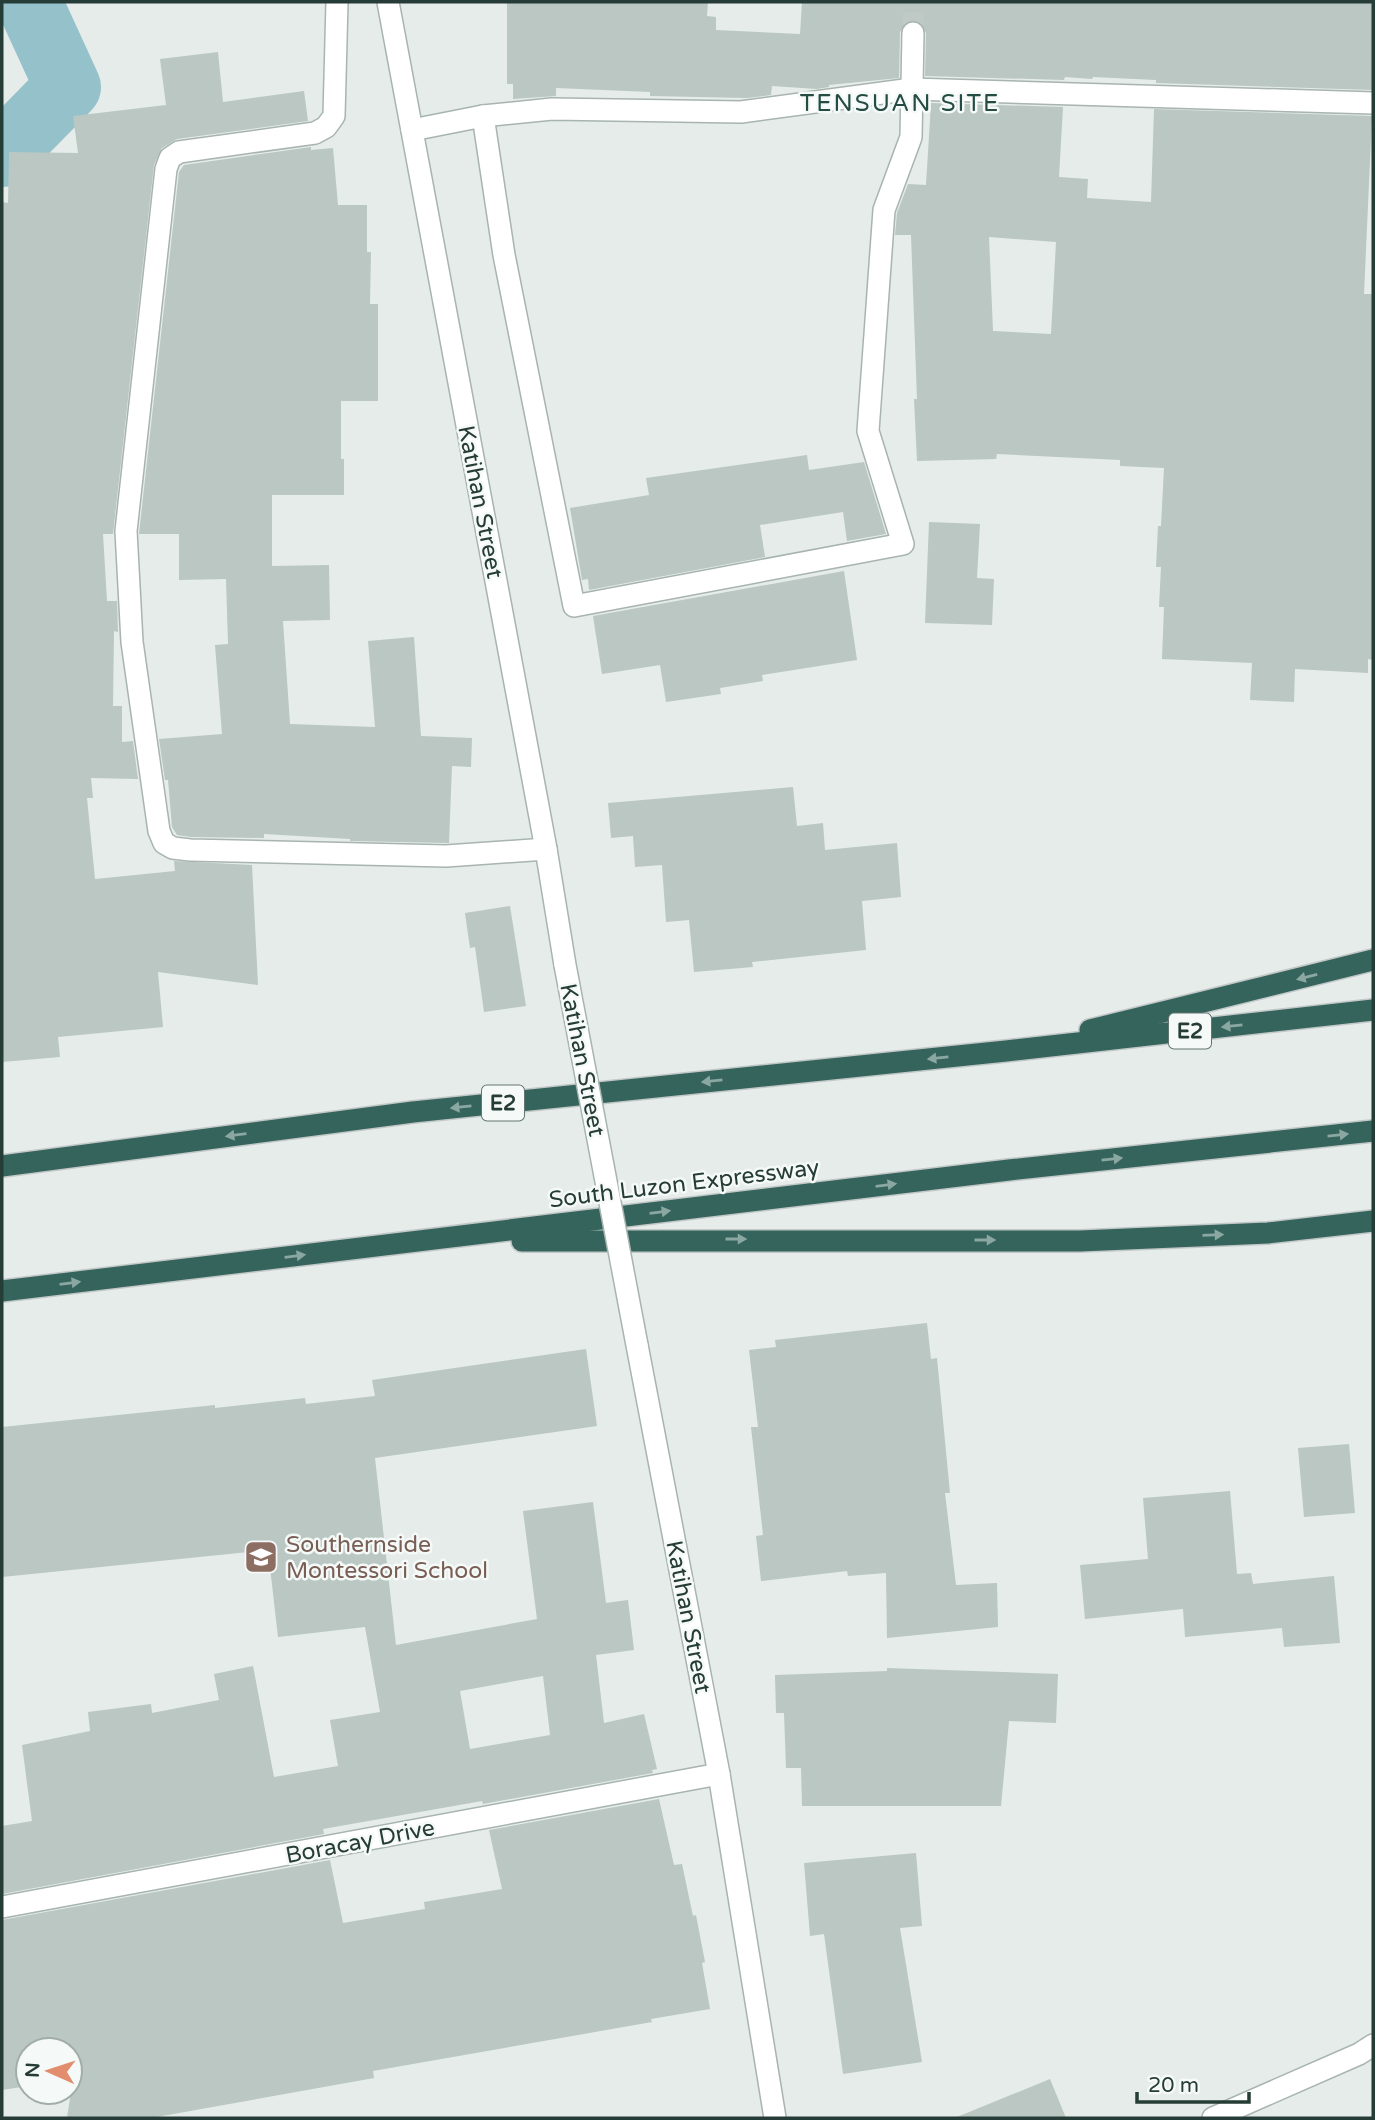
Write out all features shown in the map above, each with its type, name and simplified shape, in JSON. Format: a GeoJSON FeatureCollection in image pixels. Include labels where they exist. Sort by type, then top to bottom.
{"type":"FeatureCollection","features":[{"type":"Feature","properties":{"kind":"highway"},"geometry":{"type":"LineString","coordinates":[[1006,1051],[1373,960]]}},
{"type":"Feature","properties":{"kind":"highway","name":"E2"},"geometry":{"type":"LineString","coordinates":[[2,1166],[413,1112],[1373,1010]]}},
{"type":"Feature","properties":{"kind":"highway","name":"South Luzon Expressway"},"geometry":{"type":"LineString","coordinates":[[2,1291],[1023,1169],[1373,1131]]}},
{"type":"Feature","properties":{"kind":"highway"},"geometry":{"type":"LineString","coordinates":[[422,1241],[1080,1241],[1268,1233],[1373,1221]]}},
{"type":"Feature","properties":{"kind":"street"},"geometry":{"type":"LineString","coordinates":[[337,2],[334,116],[326,127],[315,133],[179,152],[170,158],[166,169],[126,531],[132,642],[159,831],[164,843],[173,848],[190,850],[446,856],[546,849]]}},
{"type":"Feature","properties":{"kind":"street","name":"Katihan Street"},"geometry":{"type":"LineString","coordinates":[[388,2],[546,849],[565,965],[719,1774],[775,2118]]}},
{"type":"Feature","properties":{"kind":"street"},"geometry":{"type":"LineString","coordinates":[[482,116],[504,255],[574,606],[902,544],[868,431],[884,211],[911,137],[913,33]]}},
{"type":"Feature","properties":{"kind":"street"},"geometry":{"type":"LineString","coordinates":[[412,130],[482,116],[552,108],[741,112],[912,89],[1373,103]]}},
{"type":"Feature","properties":{"kind":"street","name":"Boracay Drive"},"geometry":{"type":"LineString","coordinates":[[2,1907],[719,1774]]}},
{"type":"Feature","properties":{"kind":"street"},"geometry":{"type":"LineString","coordinates":[[1213,2118],[1359,2054],[1373,2045]]}},
{"type":"Feature","properties":{"kind":"building"},"geometry":{"type":"Polygon","coordinates":[[[507,2],[708,2],[707,16],[716,17],[716,30],[800,34],[802,2],[1373,2],[1373,90],[1156,83],[1156,80],[1093,77],[1065,77],[1064,80],[925,76],[926,33],[920,22],[913,20],[906,22],[900,32],[899,78],[829,85],[817,89],[772,86],[771,95],[747,98],[650,96],[650,92],[556,88],[556,96],[513,99],[513,84],[507,84],[507,2]]]}},
{"type":"Feature","properties":{"kind":"building"},"geometry":{"type":"Polygon","coordinates":[[[218,52],[223,102],[304,91],[308,121],[177,139],[162,148],[154,165],[113,534],[103,534],[107,601],[117,601],[118,632],[114,631],[113,706],[122,706],[122,742],[133,741],[138,779],[91,778],[93,798],[87,798],[95,879],[175,871],[174,861],[252,865],[258,985],[158,972],[163,1027],[58,1037],[60,1057],[2,1062],[2,202],[8,203],[9,152],[78,153],[73,116],[166,105],[160,59],[218,52]]]}},
{"type":"Feature","properties":{"kind":"building"},"geometry":{"type":"Polygon","coordinates":[[[931,103],[1063,107],[1059,177],[1088,179],[1087,198],[1151,202],[1154,109],[1372,116],[1364,294],[1373,294],[1373,660],[1368,659],[1368,673],[1295,669],[1294,702],[1250,700],[1252,663],[1162,659],[1164,607],[1159,607],[1161,567],[1156,567],[1164,468],[1120,466],[1120,460],[997,454],[996,459],[917,461],[911,235],[895,235],[897,213],[908,184],[926,185],[931,103]],[[989,237],[993,331],[1051,334],[1056,242],[989,237]]]}},
{"type":"Feature","properties":{"kind":"building"},"geometry":{"type":"Polygon","coordinates":[[[311,147],[311,150],[333,148],[338,205],[367,205],[367,252],[371,252],[370,304],[378,304],[378,401],[341,401],[344,495],[272,495],[272,566],[329,565],[330,620],[283,621],[290,724],[375,727],[368,641],[414,637],[421,736],[472,738],[471,767],[452,766],[449,843],[350,841],[264,834],[264,838],[191,837],[177,835],[172,827],[168,780],[165,780],[159,739],[222,734],[215,645],[228,644],[226,579],[179,580],[179,534],[139,534],[179,172],[184,165],[311,147]]]}},
{"type":"Feature","properties":{"kind":"building"},"geometry":{"type":"Polygon","coordinates":[[[807,455],[809,470],[864,462],[886,534],[847,541],[843,512],[760,525],[765,557],[589,590],[588,579],[582,580],[570,508],[649,495],[646,478],[807,455]]]}},
{"type":"Feature","properties":{"kind":"building"},"geometry":{"type":"Polygon","coordinates":[[[929,522],[980,524],[977,578],[994,579],[992,625],[925,623],[929,522]]]}},
{"type":"Feature","properties":{"kind":"building"},"geometry":{"type":"Polygon","coordinates":[[[844,571],[857,660],[762,675],[763,681],[720,688],[721,694],[666,702],[660,665],[602,674],[593,616],[844,571]]]}},
{"type":"Feature","properties":{"kind":"building"},"geometry":{"type":"Polygon","coordinates":[[[793,787],[797,826],[823,823],[825,850],[897,843],[901,897],[862,901],[866,950],[752,962],[753,967],[694,972],[689,920],[666,922],[662,865],[635,867],[633,836],[611,838],[608,803],[793,787]]]}},
{"type":"Feature","properties":{"kind":"building"},"geometry":{"type":"Polygon","coordinates":[[[510,906],[526,1006],[484,1012],[475,947],[470,948],[465,913],[510,906]]]}},
{"type":"Feature","properties":{"kind":"building"},"geometry":{"type":"Polygon","coordinates":[[[927,1323],[931,1359],[937,1358],[950,1493],[945,1493],[956,1585],[997,1583],[998,1627],[887,1638],[886,1573],[848,1576],[847,1571],[761,1581],[756,1536],[763,1535],[751,1427],[758,1427],[749,1350],[776,1347],[775,1340],[927,1323]]]}},
{"type":"Feature","properties":{"kind":"building"},"geometry":{"type":"Polygon","coordinates":[[[586,1349],[597,1426],[375,1458],[396,1645],[537,1619],[523,1511],[593,1502],[606,1603],[628,1600],[634,1650],[596,1655],[604,1723],[644,1714],[657,1769],[652,1770],[653,1773],[483,1804],[482,1801],[323,1829],[324,1834],[2,1894],[2,1826],[32,1821],[22,1745],[90,1731],[88,1712],[151,1704],[152,1713],[219,1700],[214,1674],[253,1666],[274,1777],[338,1766],[330,1720],[380,1712],[365,1627],[278,1637],[268,1550],[2,1577],[2,1427],[215,1405],[215,1408],[305,1398],[306,1404],[375,1396],[372,1380],[586,1349]],[[543,1676],[460,1691],[470,1749],[550,1735],[543,1676]]]}},
{"type":"Feature","properties":{"kind":"building"},"geometry":{"type":"Polygon","coordinates":[[[1349,1444],[1355,1513],[1304,1517],[1298,1448],[1349,1444]]]}},
{"type":"Feature","properties":{"kind":"building"},"geometry":{"type":"Polygon","coordinates":[[[1230,1491],[1237,1574],[1251,1573],[1253,1584],[1334,1576],[1340,1643],[1284,1647],[1282,1628],[1185,1637],[1183,1609],[1085,1619],[1080,1565],[1148,1559],[1143,1498],[1230,1491]]]}},
{"type":"Feature","properties":{"kind":"building"},"geometry":{"type":"Polygon","coordinates":[[[887,1668],[1058,1674],[1056,1723],[1009,1721],[1001,1806],[802,1806],[801,1768],[786,1768],[784,1713],[776,1713],[775,1675],[887,1671],[887,1668]]]}},
{"type":"Feature","properties":{"kind":"building"},"geometry":{"type":"Polygon","coordinates":[[[659,1799],[674,1865],[682,1864],[693,1916],[696,1915],[710,2009],[651,2019],[652,2022],[373,2071],[374,2078],[151,2118],[67,2118],[69,2106],[84,2106],[84,2036],[14,2036],[14,2088],[2,2090],[2,1920],[330,1860],[343,1923],[425,1909],[424,1902],[502,1889],[489,1830],[659,1799]]]}},
{"type":"Feature","properties":{"kind":"building"},"geometry":{"type":"Polygon","coordinates":[[[916,1853],[922,1926],[900,1928],[922,2062],[843,2074],[824,1934],[810,1936],[804,1863],[916,1853]]]}},
{"type":"Feature","properties":{"kind":"building"},"geometry":{"type":"Polygon","coordinates":[[[1050,2079],[1066,2118],[957,2118],[957,2117],[1050,2079]]]}},
{"type":"Feature","properties":{"kind":"waterway"},"geometry":{"type":"LineString","coordinates":[[2,154],[68,87],[29,2]]}},
{"type":"Feature","properties":{"kind":"tunnel"},"geometry":{"type":"LineString","coordinates":[[913,33],[914,2]]}},
{"type":"Feature","properties":{"kind":"place","name":"Southernside Montessori School"},"geometry":{"type":"Point","coordinates":[261,1557]}},
{"type":"Feature","properties":{"kind":"district","name":"TENSUAN SITE"},"geometry":{"type":"Point","coordinates":[900,103]}}]}
